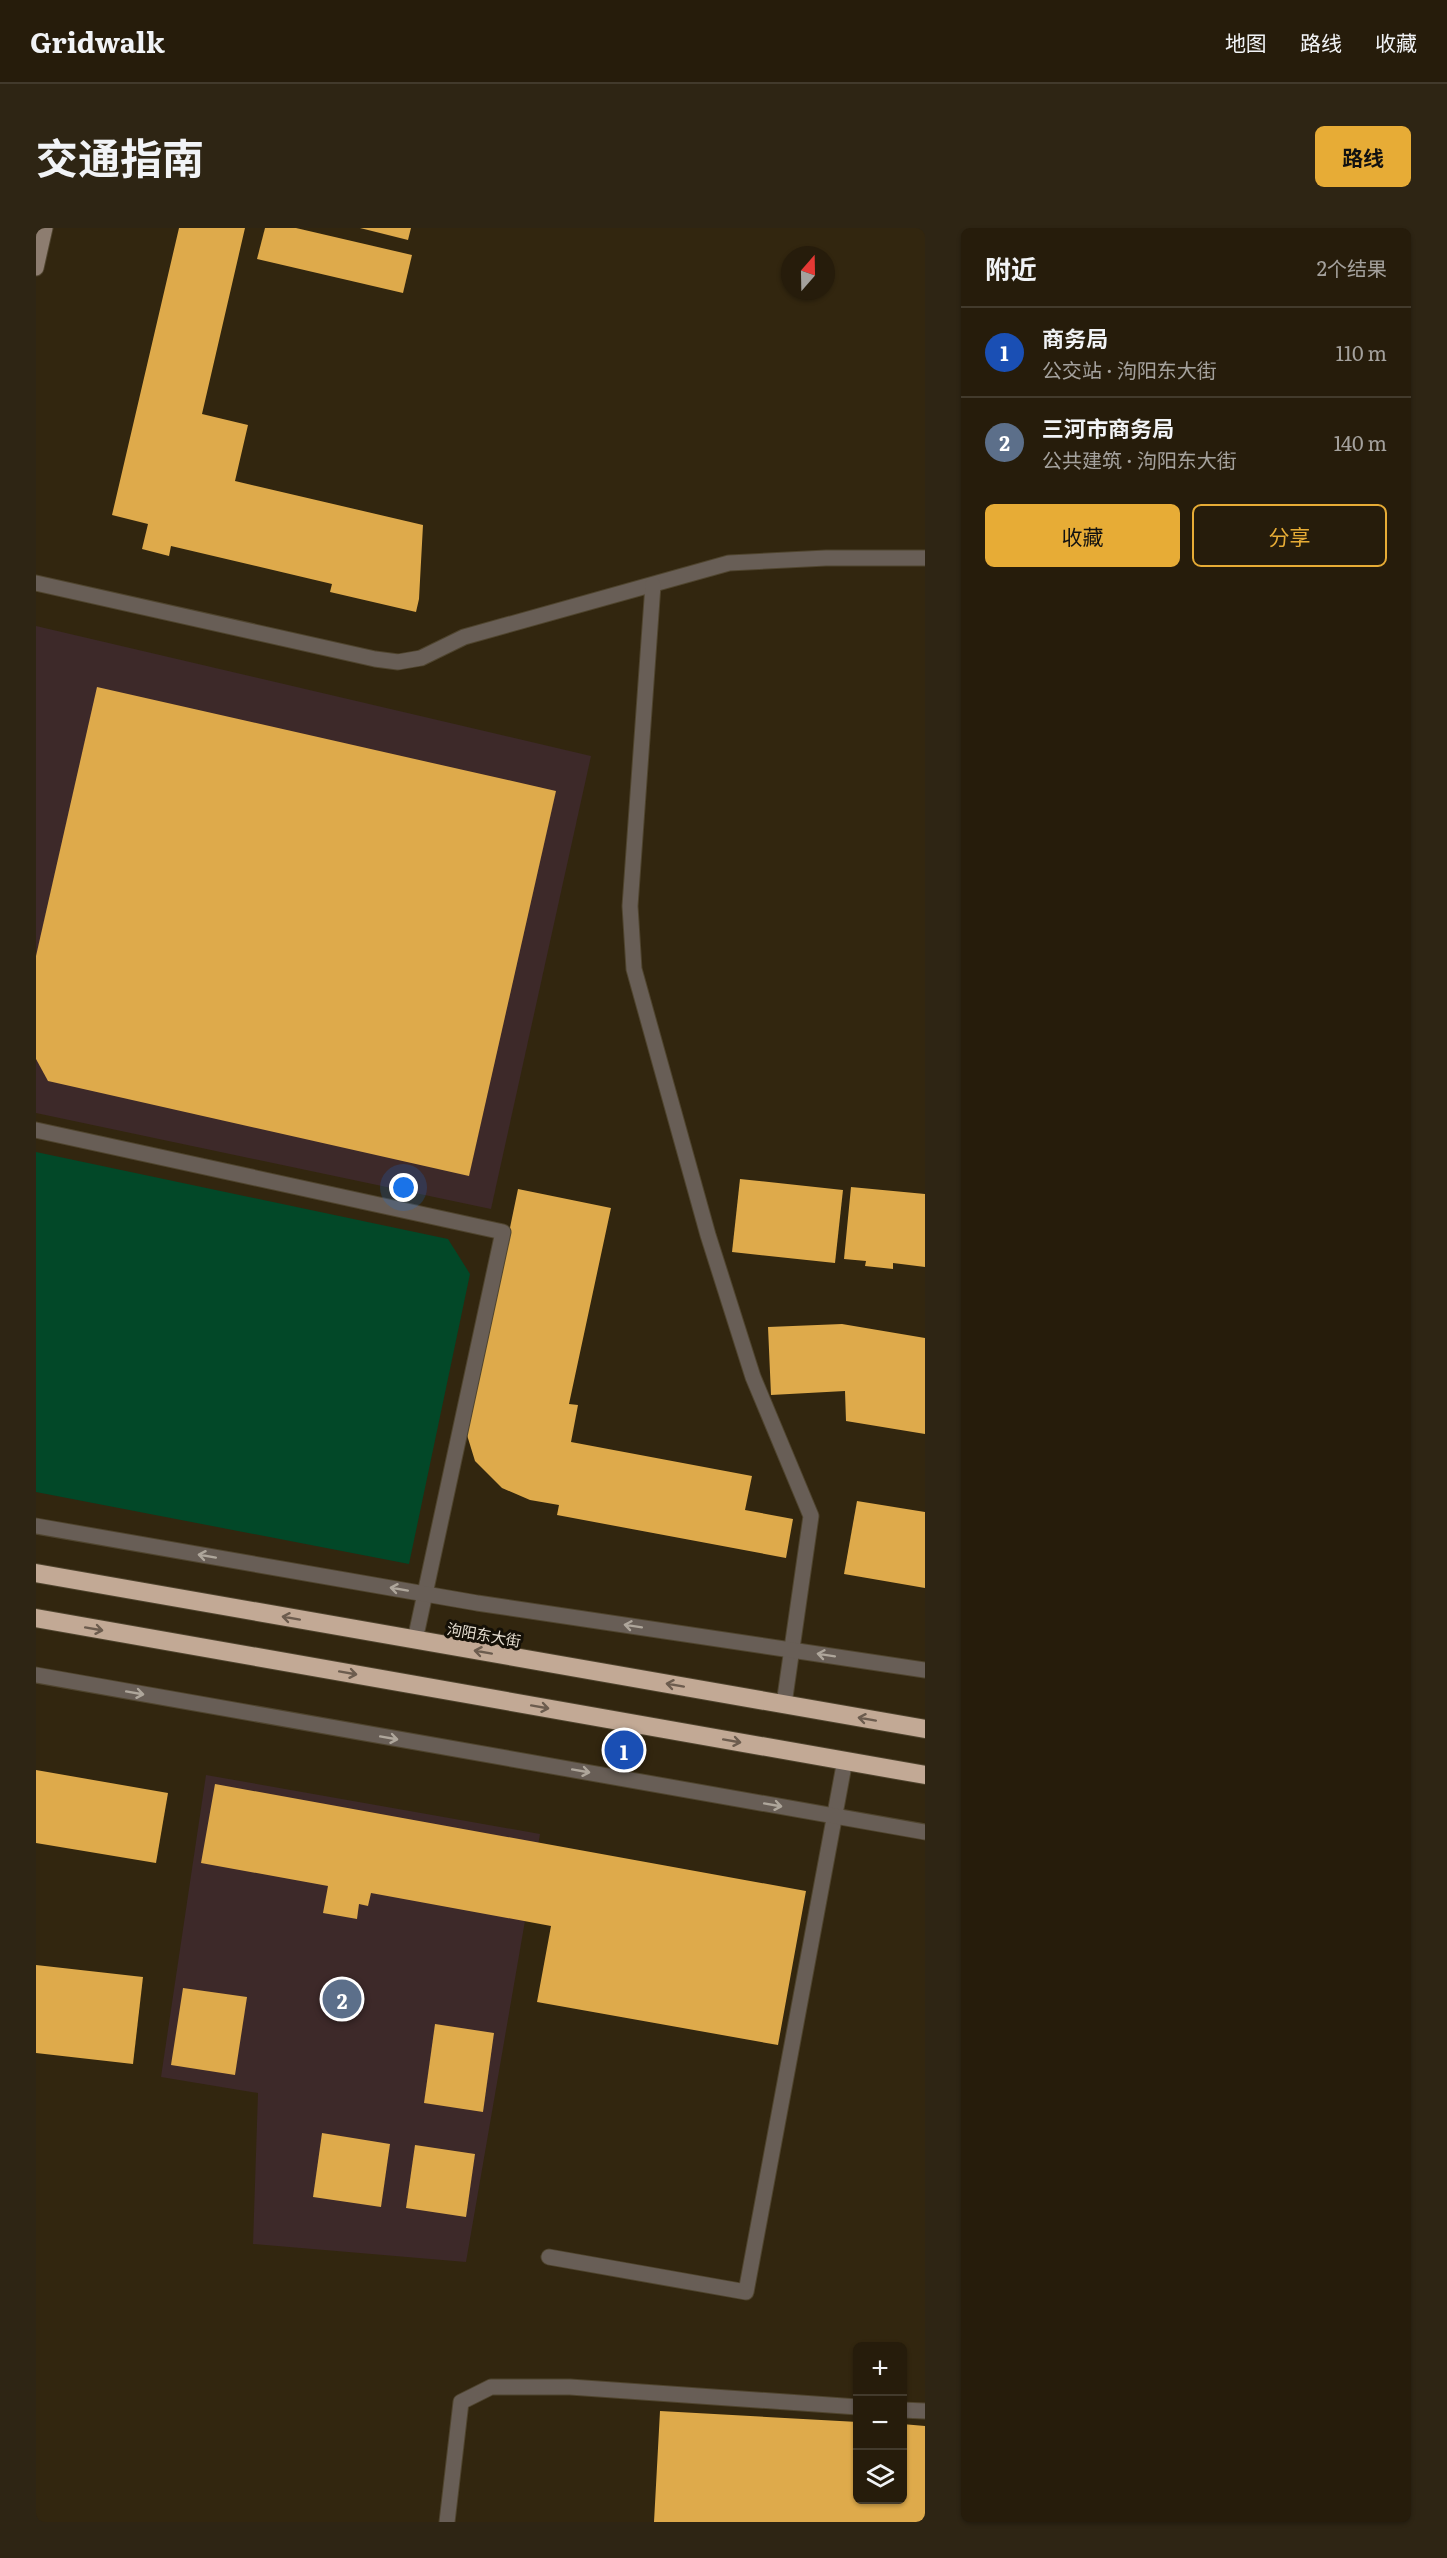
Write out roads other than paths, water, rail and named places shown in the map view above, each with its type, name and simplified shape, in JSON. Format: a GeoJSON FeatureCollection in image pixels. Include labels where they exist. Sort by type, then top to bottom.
{"type":"FeatureCollection","features":[{"type":"Feature","properties":{"kind":"highway","name":"泃阳东大街"},"geometry":{"type":"LineString","coordinates":[[36,1573],[925,1730]]}},
{"type":"Feature","properties":{"kind":"highway"},"geometry":{"type":"LineString","coordinates":[[36,1618],[925,1775]]}},
{"type":"Feature","properties":{"kind":"main road"},"geometry":{"type":"LineString","coordinates":[[36,268],[45,228]]}},
{"type":"Feature","properties":{"kind":"street"},"geometry":{"type":"LineString","coordinates":[[36,583],[375,659],[398,662],[421,658],[464,637],[729,563],[826,558],[925,558]]}},
{"type":"Feature","properties":{"kind":"street"},"geometry":{"type":"LineString","coordinates":[[653,585],[630,906],[634,969],[708,1235],[753,1377],[811,1516],[784,1704]]}},
{"type":"Feature","properties":{"kind":"street"},"geometry":{"type":"LineString","coordinates":[[36,1130],[503,1232],[415,1640]]}},
{"type":"Feature","properties":{"kind":"street"},"geometry":{"type":"LineString","coordinates":[[36,1526],[424,1593],[925,1670]]}},
{"type":"Feature","properties":{"kind":"street"},"geometry":{"type":"LineString","coordinates":[[36,1675],[925,1832]]}},
{"type":"Feature","properties":{"kind":"street"},"geometry":{"type":"LineString","coordinates":[[549,2257],[746,2292],[845,1761]]}},
{"type":"Feature","properties":{"kind":"street"},"geometry":{"type":"LineString","coordinates":[[447,2522],[461,2402],[491,2387],[570,2387],[853,2407]]}},
{"type":"Feature","properties":{"kind":"street"},"geometry":{"type":"LineString","coordinates":[[907,2410],[925,2411]]}},
{"type":"Feature","properties":{"kind":"place","name":"商务局"},"geometry":{"type":"Point","coordinates":[624,1750]}},
{"type":"Feature","properties":{"kind":"place","name":"三河市商务局"},"geometry":{"type":"Point","coordinates":[342,1999]}}]}
